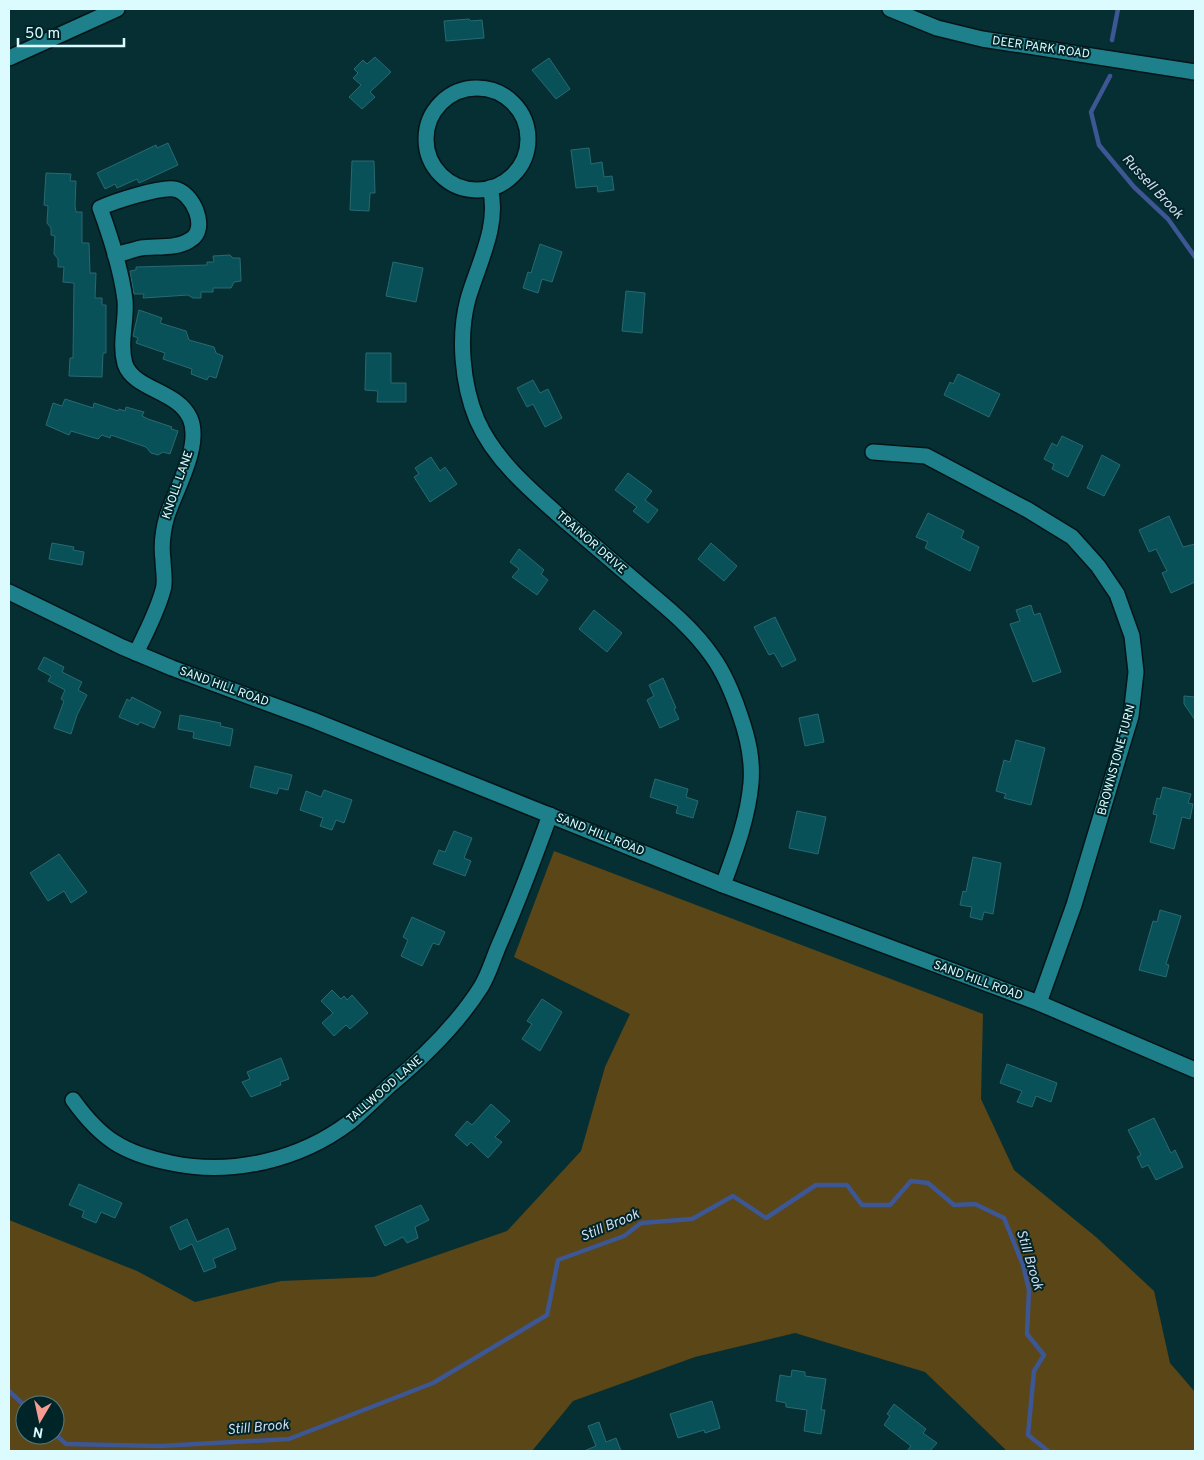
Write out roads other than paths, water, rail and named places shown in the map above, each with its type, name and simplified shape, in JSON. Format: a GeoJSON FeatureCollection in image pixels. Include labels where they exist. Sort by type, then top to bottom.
{"type":"FeatureCollection","features":[{"type":"Feature","properties":{"kind":"street"},"geometry":{"type":"LineString","coordinates":[[9,58],[116,9]]}},
{"type":"Feature","properties":{"kind":"street","name":"DEER PARK ROAD"},"geometry":{"type":"LineString","coordinates":[[890,9],[937,28],[982,39],[1195,72]]}},
{"type":"Feature","properties":{"kind":"street"},"geometry":{"type":"LineString","coordinates":[[476,88],[493,90],[507,98],[519,110],[526,124],[528,141],[525,157],[517,171],[505,182],[490,188],[476,190],[462,188],[449,182],[439,173],[431,161],[426,148],[427,128],[436,108],[446,98],[460,91],[476,88]]}},
{"type":"Feature","properties":{"kind":"street","name":"KNOLL LANE"},"geometry":{"type":"LineString","coordinates":[[115,255],[140,248],[179,244],[192,240],[197,232],[199,222],[196,211],[187,196],[177,189],[164,188],[118,200],[100,208],[115,255],[125,302],[123,355],[126,366],[132,375],[144,384],[176,400],[190,418],[193,434],[191,455],[169,510],[162,538],[164,588],[136,653]]}},
{"type":"Feature","properties":{"kind":"street","name":"TRAINOR DRIVE"},"geometry":{"type":"LineString","coordinates":[[490,188],[494,202],[492,217],[484,252],[468,300],[464,327],[463,361],[476,418],[487,440],[507,465],[540,499],[691,629],[713,656],[730,687],[748,740],[751,784],[740,837],[723,885]]}},
{"type":"Feature","properties":{"kind":"street","name":"BROWNSTONE TURN"},"geometry":{"type":"LineString","coordinates":[[873,452],[926,456],[1028,510],[1072,537],[1098,566],[1117,594],[1132,636],[1136,672],[1131,716],[1074,905],[1039,1003]]}},
{"type":"Feature","properties":{"kind":"street","name":"SAND HILL ROAD"},"geometry":{"type":"LineString","coordinates":[[9,592],[136,653],[313,720],[723,885],[1039,1003],[1195,1070]]}},
{"type":"Feature","properties":{"kind":"street","name":"TALLWOOD LANE"},"geometry":{"type":"LineString","coordinates":[[73,1100],[92,1126],[120,1146],[150,1159],[206,1169],[240,1167],[271,1161],[312,1144],[342,1126],[432,1049],[482,986],[514,912],[550,815]]}},
{"type":"Feature","properties":{"kind":"waterway","name":"Russell Brook"},"geometry":{"type":"LineString","coordinates":[[1112,40],[1118,9]]}},
{"type":"Feature","properties":{"kind":"waterway","name":"Russell Brook"},"geometry":{"type":"LineString","coordinates":[[1110,76],[1091,112],[1099,145],[1134,187],[1168,219],[1195,257]]}},
{"type":"Feature","properties":{"kind":"waterway","name":"Still Brook"},"geometry":{"type":"LineString","coordinates":[[65,1443],[160,1446],[289,1439],[433,1383],[547,1315],[558,1260],[624,1236],[641,1223],[692,1219],[733,1196],[766,1218],[816,1185],[847,1185],[862,1205],[890,1205],[911,1181],[928,1183],[954,1205],[975,1204],[1004,1218],[1023,1265],[1029,1290],[1027,1334],[1044,1355],[1034,1371],[1028,1435],[1048,1451]]}},
{"type":"Feature","properties":{"kind":"waterway","name":"Still Brook"},"geometry":{"type":"LineString","coordinates":[[9,1391],[15,1397]]}}]}
